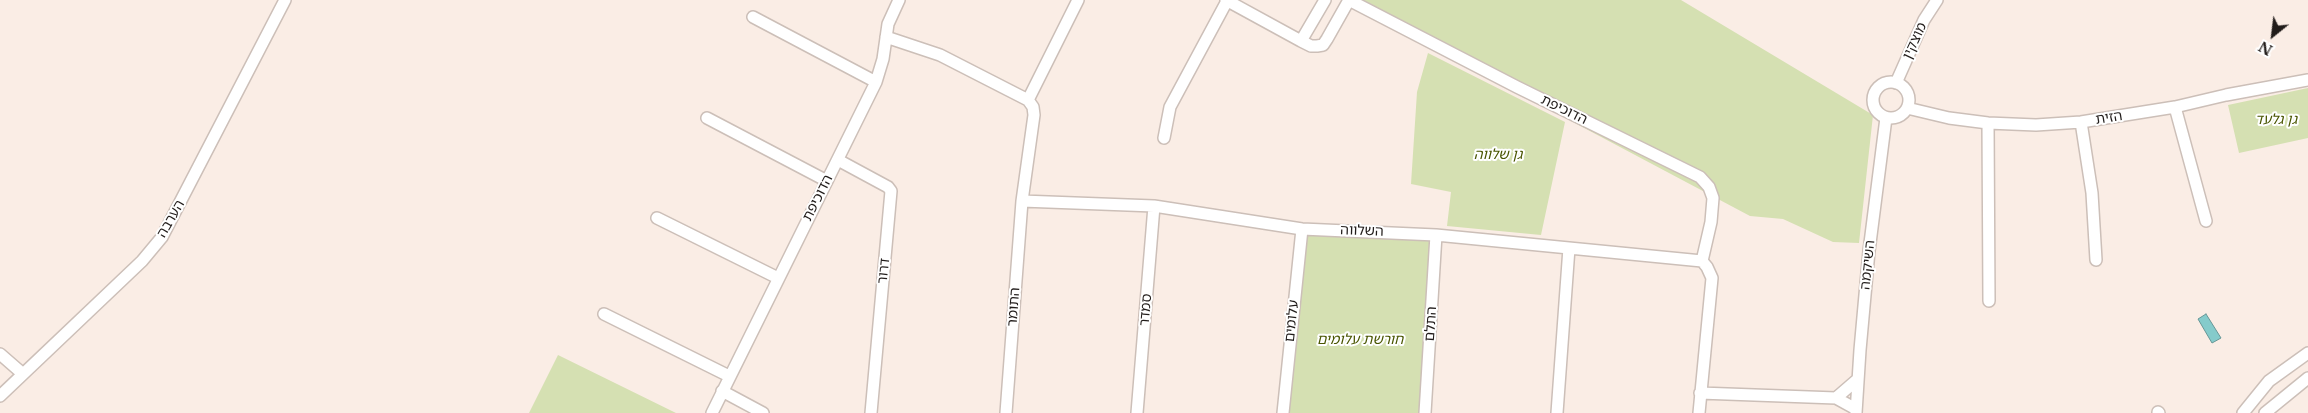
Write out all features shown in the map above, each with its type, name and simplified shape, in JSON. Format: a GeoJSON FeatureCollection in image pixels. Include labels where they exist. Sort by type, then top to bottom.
{"type":"FeatureCollection","features":[{"type":"Feature","properties":{"kind":"street","name":"הערבה"},"geometry":{"type":"LineString","coordinates":[[0,396],[142,261],[162,237],[285,0]]}},
{"type":"Feature","properties":{"kind":"street","name":"הדוכיפת"},"geometry":{"type":"LineString","coordinates":[[712,413],[876,82],[883,60],[891,16],[899,0]]}},
{"type":"Feature","properties":{"kind":"street"},"geometry":{"type":"LineString","coordinates":[[886,37],[940,54],[1028,100],[1078,0]]}},
{"type":"Feature","properties":{"kind":"street"},"geometry":{"type":"LineString","coordinates":[[1164,138],[1170,107],[1227,0],[1301,41],[1324,0]]}},
{"type":"Feature","properties":{"kind":"street","name":"הדוכיפת"},"geometry":{"type":"LineString","coordinates":[[1301,41],[1311,46],[1323,45],[1349,0],[1517,87],[1700,177],[1709,186],[1713,198],[1711,222],[1702,261]]}},
{"type":"Feature","properties":{"kind":"street","name":"מוצקין"},"geometry":{"type":"LineString","coordinates":[[1896,83],[1924,20],[1937,0]]}},
{"type":"Feature","properties":{"kind":"street"},"geometry":{"type":"LineString","coordinates":[[753,17],[876,82]]}},
{"type":"Feature","properties":{"kind":"street","name":"הזית"},"geometry":{"type":"LineString","coordinates":[[1908,108],[1949,118],[1988,123],[2036,125],[2081,122],[2175,107],[2226,95],[2308,80]]}},
{"type":"Feature","properties":{"kind":"street"},"geometry":{"type":"LineString","coordinates":[[1884,83],[1896,83],[1907,92],[1909,99],[1908,108],[1896,118],[1886,118],[1875,110],[1873,96],[1875,90],[1884,83]]}},
{"type":"Feature","properties":{"kind":"street","name":"התומר"},"geometry":{"type":"LineString","coordinates":[[1006,413],[1022,201],[1034,115],[1033,107],[1028,100]]}},
{"type":"Feature","properties":{"kind":"street"},"geometry":{"type":"LineString","coordinates":[[2175,107],[2206,221]]}},
{"type":"Feature","properties":{"kind":"street"},"geometry":{"type":"LineString","coordinates":[[707,118],[827,181]]}},
{"type":"Feature","properties":{"kind":"street","name":"השיקמה"},"geometry":{"type":"LineString","coordinates":[[1856,411],[1868,251],[1886,118]]}},
{"type":"Feature","properties":{"kind":"street"},"geometry":{"type":"LineString","coordinates":[[2081,122],[2092,193],[2096,260]]}},
{"type":"Feature","properties":{"kind":"street"},"geometry":{"type":"LineString","coordinates":[[1988,123],[1989,300]]}},
{"type":"Feature","properties":{"kind":"street","name":"דרור"},"geometry":{"type":"LineString","coordinates":[[838,160],[888,187],[891,191],[871,413]]}},
{"type":"Feature","properties":{"kind":"street","name":"השלווה"},"geometry":{"type":"LineString","coordinates":[[1022,201],[1154,206],[1302,229],[1436,234],[1702,261]]}},
{"type":"Feature","properties":{"kind":"street","name":"סמדר"},"geometry":{"type":"LineString","coordinates":[[1137,413],[1154,206]]}},
{"type":"Feature","properties":{"kind":"street"},"geometry":{"type":"LineString","coordinates":[[658,218],[778,278]]}},
{"type":"Feature","properties":{"kind":"street","name":"עלומים"},"geometry":{"type":"LineString","coordinates":[[1283,413],[1302,229]]}},
{"type":"Feature","properties":{"kind":"street","name":"התלם"},"geometry":{"type":"LineString","coordinates":[[1425,413],[1436,234]]}},
{"type":"Feature","properties":{"kind":"street"},"geometry":{"type":"LineString","coordinates":[[1557,413],[1569,248]]}},
{"type":"Feature","properties":{"kind":"street"},"geometry":{"type":"LineString","coordinates":[[1699,413],[1712,278],[1702,261]]}},
{"type":"Feature","properties":{"kind":"street"},"geometry":{"type":"LineString","coordinates":[[604,314],[729,376]]}},
{"type":"Feature","properties":{"kind":"street"},"geometry":{"type":"LineString","coordinates":[[2243,413],[2269,381],[2308,353]]}},
{"type":"Feature","properties":{"kind":"street"},"geometry":{"type":"LineString","coordinates":[[0,354],[23,374]]}},
{"type":"Feature","properties":{"kind":"street"},"geometry":{"type":"LineString","coordinates":[[2265,413],[2308,378]]}},
{"type":"Feature","properties":{"kind":"street"},"geometry":{"type":"LineString","coordinates":[[1836,398],[1858,379]]}},
{"type":"Feature","properties":{"kind":"street"},"geometry":{"type":"LineString","coordinates":[[722,391],[763,413]]}},
{"type":"Feature","properties":{"kind":"street"},"geometry":{"type":"LineString","coordinates":[[1700,393],[1836,398],[1856,411]]}},
{"type":"Feature","properties":{"kind":"green space"},"geometry":{"type":"Polygon","coordinates":[[[1343,0],[1681,0],[1873,115],[1859,243],[1833,242],[1783,219],[1750,216],[1343,0]]]}},
{"type":"Feature","properties":{"kind":"green space","name":"גן שלווה"},"geometry":{"type":"Polygon","coordinates":[[[1428,53],[1565,122],[1541,235],[1447,226],[1451,192],[1411,184],[1417,92],[1428,53]]]}},
{"type":"Feature","properties":{"kind":"green space","name":"גן גלעד"},"geometry":{"type":"Polygon","coordinates":[[[2308,88],[2308,138],[2239,153],[2228,105],[2308,88]]]}},
{"type":"Feature","properties":{"kind":"green space","name":"חורשת עלומים"},"geometry":{"type":"Polygon","coordinates":[[[1302,229],[1436,235],[1425,413],[1283,413],[1302,229]]]}},
{"type":"Feature","properties":{"kind":"green space"},"geometry":{"type":"Polygon","coordinates":[[[558,355],[676,413],[529,413],[558,355]]]}},
{"type":"Feature","properties":{"kind":"water"},"geometry":{"type":"Polygon","coordinates":[[[2206,314],[2221,338],[2212,343],[2198,319],[2206,314]]]}}]}
